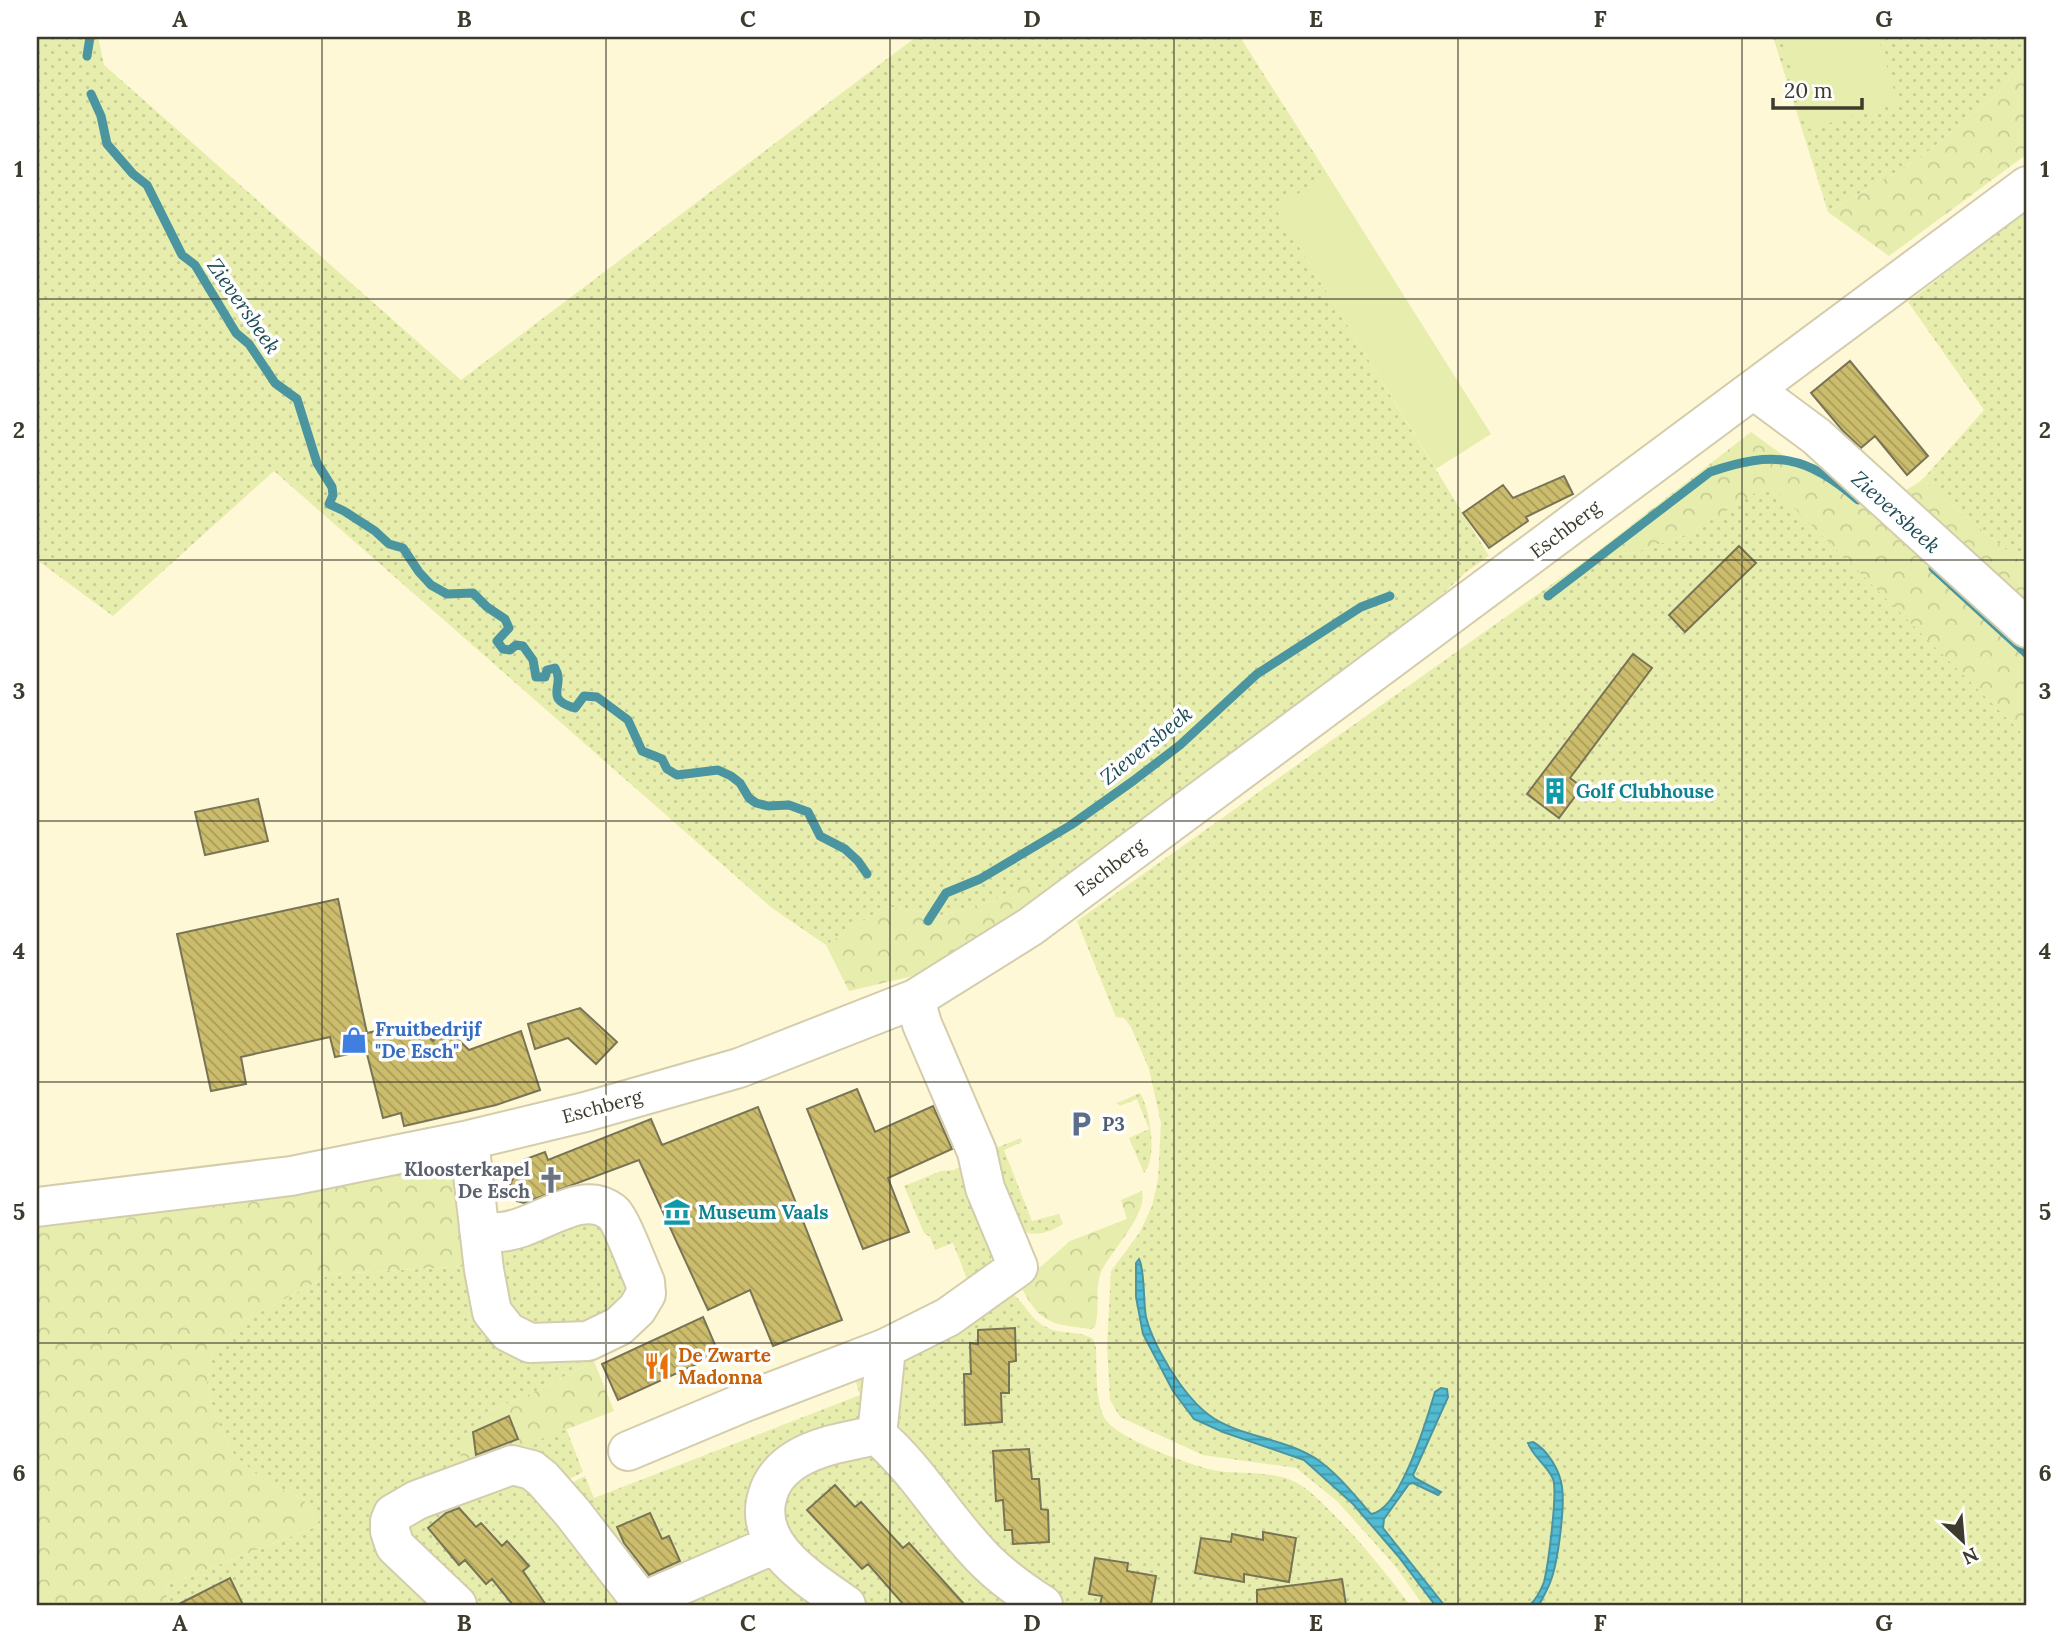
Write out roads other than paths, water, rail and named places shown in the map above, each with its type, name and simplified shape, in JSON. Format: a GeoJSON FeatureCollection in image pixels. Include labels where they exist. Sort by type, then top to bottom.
{"type":"FeatureCollection","features":[{"type":"Feature","properties":{"kind":"street","name":"Eschberg"},"geometry":{"type":"LineString","coordinates":[[37,1207],[291,1176],[468,1140],[585,1112],[739,1068],[915,999],[1030,927],[2027,187]]}},
{"type":"Feature","properties":{"kind":"street"},"geometry":{"type":"LineString","coordinates":[[1754,390],[1816,436],[2027,628]]}},
{"type":"Feature","properties":{"kind":"street"},"geometry":{"type":"LineString","coordinates":[[628,1451],[745,1402],[887,1348],[948,1317],[1018,1267],[985,1188],[977,1152],[922,1024],[915,999]]}},
{"type":"Feature","properties":{"kind":"street"},"geometry":{"type":"LineString","coordinates":[[468,1140],[479,1228],[492,1312],[508,1332],[530,1343],[588,1341],[619,1326],[637,1309],[646,1294],[645,1282],[615,1214],[597,1205],[580,1203],[542,1221],[501,1232],[479,1228]]}},
{"type":"Feature","properties":{"kind":"street"},"geometry":{"type":"LineString","coordinates":[[877,1435],[887,1348]]}},
{"type":"Feature","properties":{"kind":"street"},"geometry":{"type":"LineString","coordinates":[[846,1605],[790,1561],[775,1544],[767,1528],[764,1504],[769,1489],[784,1468],[814,1451],[877,1435]]}},
{"type":"Feature","properties":{"kind":"street"},"geometry":{"type":"LineString","coordinates":[[877,1435],[907,1464],[987,1562],[1017,1588],[1043,1605]]}},
{"type":"Feature","properties":{"kind":"street"},"geometry":{"type":"LineString","coordinates":[[457,1605],[395,1546],[390,1521],[393,1514],[417,1500],[512,1465],[532,1470],[543,1479],[572,1511],[643,1604],[775,1544]]}},
{"type":"Feature","properties":{"kind":"water"},"geometry":{"type":"Polygon","coordinates":[[[1139,1259],[1146,1317],[1152,1334],[1170,1369],[1193,1401],[1221,1422],[1292,1447],[1318,1460],[1339,1478],[1371,1514],[1382,1509],[1393,1497],[1411,1461],[1435,1392],[1441,1388],[1447,1389],[1448,1397],[1413,1475],[1441,1492],[1438,1495],[1413,1483],[1409,1484],[1384,1519],[1383,1528],[1444,1605],[1435,1605],[1398,1556],[1353,1504],[1304,1460],[1194,1419],[1173,1391],[1143,1334],[1136,1297],[1136,1263],[1139,1259]]]}},
{"type":"Feature","properties":{"kind":"water"},"geometry":{"type":"Polygon","coordinates":[[[1533,1442],[1544,1450],[1556,1468],[1563,1496],[1554,1571],[1539,1605],[1530,1605],[1546,1574],[1554,1487],[1553,1479],[1528,1443],[1533,1442]]]}},
{"type":"Feature","properties":{"kind":"waterway","name":"Zieversbeek"},"geometry":{"type":"LineString","coordinates":[[87,56],[90,37]]}},
{"type":"Feature","properties":{"kind":"waterway","name":"Zieversbeek"},"geometry":{"type":"LineString","coordinates":[[91,94],[101,116],[107,144],[133,174],[147,185],[182,255],[195,265],[236,333],[249,344],[275,383],[297,399],[317,463],[332,487],[333,495],[329,504],[375,531],[389,544],[403,548],[431,585],[447,594],[473,593],[505,619],[509,628],[497,641],[503,649],[523,646],[533,660],[536,677],[545,677],[547,670],[555,668],[558,675],[559,700],[575,708],[584,696],[597,697],[628,720],[642,751],[662,759],[667,769],[677,775],[718,770],[740,783],[749,798],[756,803],[768,806],[789,805],[808,812],[820,836],[845,849],[867,874]]}},
{"type":"Feature","properties":{"kind":"waterway","name":"Zieversbeek"},"geometry":{"type":"LineString","coordinates":[[1548,596],[1710,472],[1753,461],[1789,461],[1822,474],[1858,500]]}},
{"type":"Feature","properties":{"kind":"waterway","name":"Zieversbeek"},"geometry":{"type":"LineString","coordinates":[[1933,568],[2027,654]]}},
{"type":"Feature","properties":{"kind":"waterway","name":"Zieversbeek"},"geometry":{"type":"LineString","coordinates":[[928,921],[946,893],[980,879],[1071,825],[1180,745],[1257,674],[1361,607],[1390,596]]}},
{"type":"Feature","properties":{"kind":"place","name":"Golf Clubhouse"},"geometry":{"type":"Point","coordinates":[1555,791]}},
{"type":"Feature","properties":{"kind":"place","name":"Fruitbedrijf \"De Esch\""},"geometry":{"type":"Point","coordinates":[354,1040]}},
{"type":"Feature","properties":{"kind":"place","name":"P3"},"geometry":{"type":"Point","coordinates":[1081,1124]}},
{"type":"Feature","properties":{"kind":"place","name":"Kloosterkapel De Esch"},"geometry":{"type":"Point","coordinates":[551,1180]}},
{"type":"Feature","properties":{"kind":"place","name":"Museum Vaals"},"geometry":{"type":"Point","coordinates":[677,1212]}},
{"type":"Feature","properties":{"kind":"place","name":"De Zwarte Madonna"},"geometry":{"type":"Point","coordinates":[657,1366]}}]}
